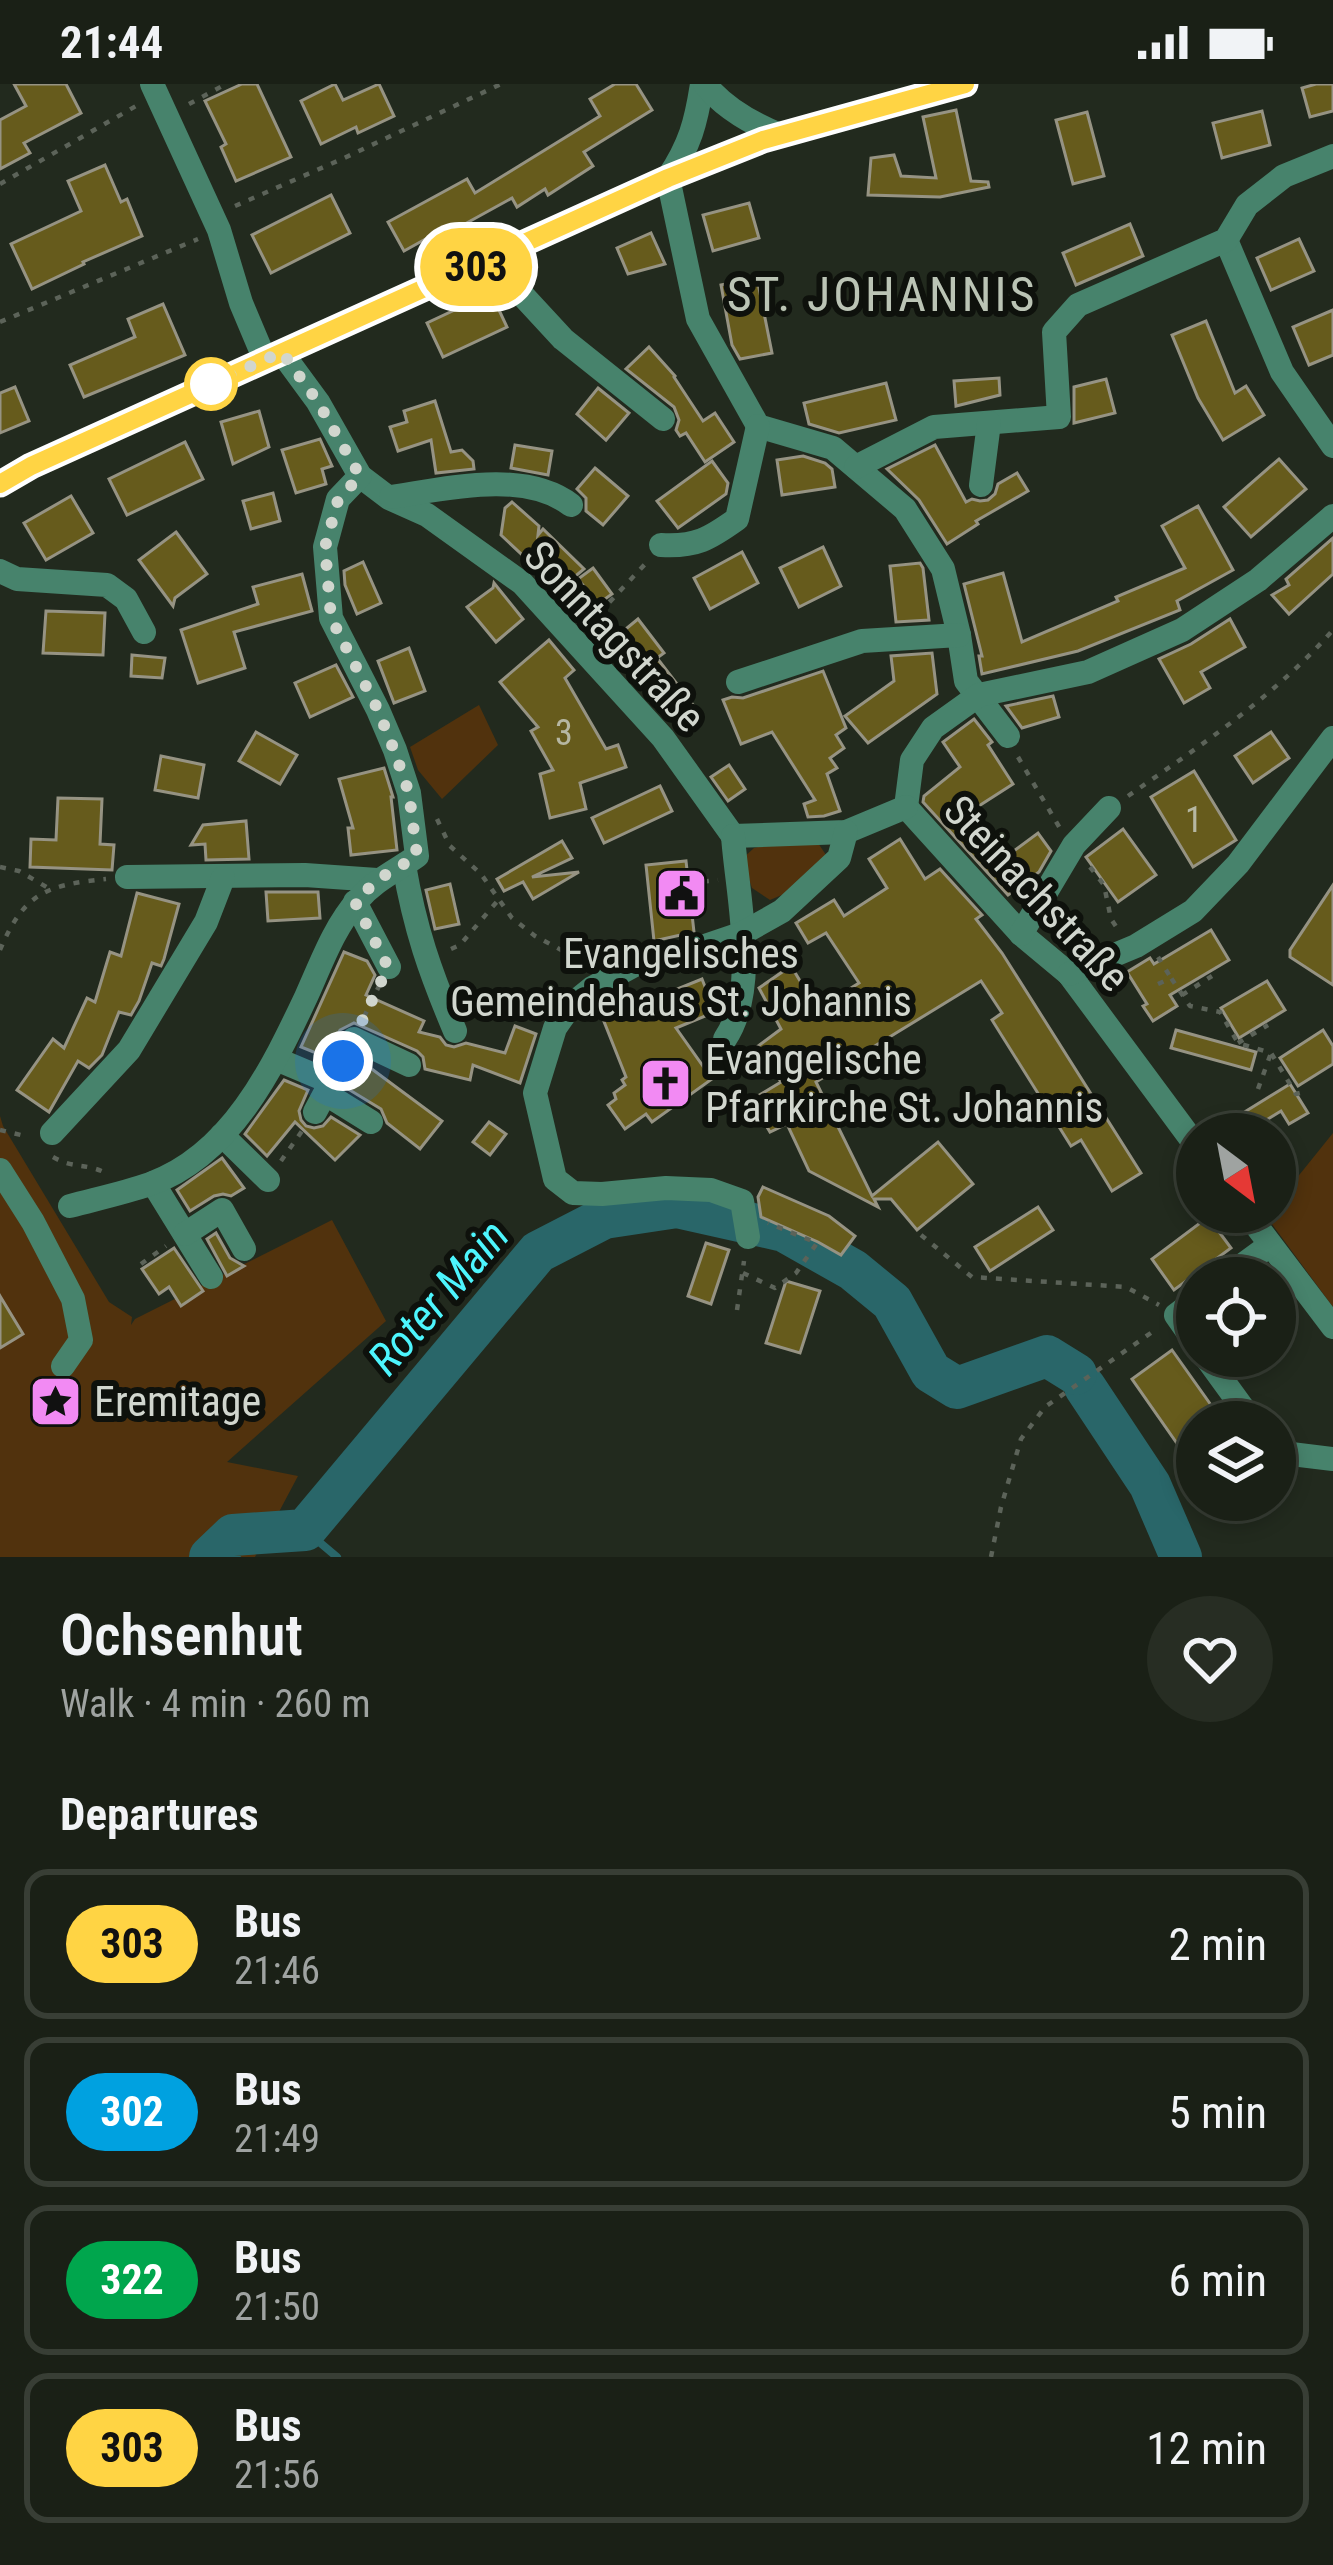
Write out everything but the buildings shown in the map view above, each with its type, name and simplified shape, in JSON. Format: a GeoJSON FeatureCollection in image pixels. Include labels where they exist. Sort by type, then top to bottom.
{"type":"FeatureCollection","features":[{"type":"Feature","properties":{"kind":"street"},"geometry":{"type":"LineString","coordinates":[[703,84],[780,135]]}},
{"type":"Feature","properties":{"kind":"street"},"geometry":{"type":"LineString","coordinates":[[661,544],[683,546],[707,540],[737,519],[758,426],[698,319],[668,178],[693,133],[703,84]]}},
{"type":"Feature","properties":{"kind":"street"},"geometry":{"type":"LineString","coordinates":[[0,484],[668,178],[780,135],[965,84]]}},
{"type":"Feature","properties":{"kind":"street","name":"Sonntagstraße"},"geometry":{"type":"LineString","coordinates":[[158,98],[216,223],[241,303],[274,356],[318,402],[360,476],[389,498],[427,515],[522,583],[663,738],[733,836]]}},
{"type":"Feature","properties":{"kind":"street"},"geometry":{"type":"LineString","coordinates":[[856,467],[934,427],[1059,417],[1054,332],[1078,305],[1226,240],[1247,205],[1284,176],[1333,156]]}},
{"type":"Feature","properties":{"kind":"street"},"geometry":{"type":"LineString","coordinates":[[1226,240],[1282,372],[1333,446]]}},
{"type":"Feature","properties":{"kind":"street"},"geometry":{"type":"LineString","coordinates":[[490,260],[562,339],[663,419]]}},
{"type":"Feature","properties":{"kind":"street"},"geometry":{"type":"LineString","coordinates":[[981,485],[989,423]]}},
{"type":"Feature","properties":{"kind":"street"},"geometry":{"type":"LineString","coordinates":[[758,426],[833,448],[905,509],[943,569],[966,681],[1007,736]]}},
{"type":"Feature","properties":{"kind":"street"},"geometry":{"type":"LineString","coordinates":[[70,1206],[153,1183],[223,1135],[254,1098],[336,931],[355,902],[377,880],[417,856],[409,793],[378,710],[331,618],[325,547],[338,500],[360,476]]}},
{"type":"Feature","properties":{"kind":"street"},"geometry":{"type":"LineString","coordinates":[[389,498],[511,484],[542,490],[571,505]]}},
{"type":"Feature","properties":{"kind":"street"},"geometry":{"type":"LineString","coordinates":[[724,1039],[732,1028],[742,985],[743,933],[733,836],[846,832],[906,808],[912,760],[933,728],[979,694],[1088,672],[1182,630],[1258,580],[1333,516]]}},
{"type":"Feature","properties":{"kind":"street"},"geometry":{"type":"LineString","coordinates":[[0,571],[17,579],[107,585],[126,599],[144,632]]}},
{"type":"Feature","properties":{"kind":"street"},"geometry":{"type":"LineString","coordinates":[[738,682],[862,641],[959,635]]}},
{"type":"Feature","properties":{"kind":"street"},"geometry":{"type":"LineString","coordinates":[[1069,974],[1127,950],[1193,911],[1238,864],[1333,739]]}},
{"type":"Feature","properties":{"kind":"street","name":"Steinachstraße"},"geometry":{"type":"LineString","coordinates":[[906,808],[1021,934],[1069,974],[1176,1119]]}},
{"type":"Feature","properties":{"kind":"street"},"geometry":{"type":"LineString","coordinates":[[1021,934],[1074,845],[1109,808]]}},
{"type":"Feature","properties":{"kind":"street"},"geometry":{"type":"LineString","coordinates":[[747,1226],[742,1201],[711,1190],[573,1193],[555,1179],[535,1094],[555,1028],[571,1005],[646,959],[687,952],[743,933],[782,911],[839,858],[846,832]]}},
{"type":"Feature","properties":{"kind":"street"},"geometry":{"type":"LineString","coordinates":[[404,865],[426,961],[455,1031]]}},
{"type":"Feature","properties":{"kind":"street"},"geometry":{"type":"LineString","coordinates":[[127,877],[305,875],[377,880]]}},
{"type":"Feature","properties":{"kind":"street"},"geometry":{"type":"LineString","coordinates":[[52,1145],[129,1050],[196,939],[223,878]]}},
{"type":"Feature","properties":{"kind":"street"},"geometry":{"type":"LineString","coordinates":[[355,902],[388,967]]}},
{"type":"Feature","properties":{"kind":"street"},"geometry":{"type":"LineString","coordinates":[[324,1096],[354,1039],[410,1065]]}},
{"type":"Feature","properties":{"kind":"street"},"geometry":{"type":"LineString","coordinates":[[276,1059],[324,1096],[371,1123]]}},
{"type":"Feature","properties":{"kind":"street"},"geometry":{"type":"LineString","coordinates":[[223,1135],[268,1180]]}},
{"type":"Feature","properties":{"kind":"street"},"geometry":{"type":"LineString","coordinates":[[0,1170],[74,1299],[81,1340],[64,1366]]}},
{"type":"Feature","properties":{"kind":"street"},"geometry":{"type":"LineString","coordinates":[[153,1183],[211,1277]]}},
{"type":"Feature","properties":{"kind":"street"},"geometry":{"type":"LineString","coordinates":[[184,1234],[222,1210],[244,1249]]}},
{"type":"Feature","properties":{"kind":"street"},"geometry":{"type":"LineString","coordinates":[[1262,1233],[1333,1327]]}},
{"type":"Feature","properties":{"kind":"street"},"geometry":{"type":"LineString","coordinates":[[1253,1257],[1270,1244]]}},
{"type":"Feature","properties":{"kind":"street"},"geometry":{"type":"LineString","coordinates":[[1296,1455],[1333,1459]]}},
{"type":"Feature","properties":{"kind":"path"},"geometry":{"type":"LineString","coordinates":[[0,184],[158,98],[226,84]]}},
{"type":"Feature","properties":{"kind":"path"},"geometry":{"type":"LineString","coordinates":[[0,322],[501,84]]}},
{"type":"Feature","properties":{"kind":"path"},"geometry":{"type":"LineString","coordinates":[[573,641],[637,577]]}},
{"type":"Feature","properties":{"kind":"path"},"geometry":{"type":"LineString","coordinates":[[1109,808],[1258,701],[1333,631]]}},
{"type":"Feature","properties":{"kind":"path"},"geometry":{"type":"LineString","coordinates":[[1007,736],[1065,838],[1104,885],[1111,920],[1127,950]]}},
{"type":"Feature","properties":{"kind":"path"},"geometry":{"type":"LineString","coordinates":[[450,846],[481,874],[512,919],[535,936],[565,952],[602,956]]}},
{"type":"Feature","properties":{"kind":"path"},"geometry":{"type":"LineString","coordinates":[[0,867],[19,871],[50,889]]}},
{"type":"Feature","properties":{"kind":"path"},"geometry":{"type":"LineString","coordinates":[[0,950],[12,922],[28,902],[50,889],[127,877]]}},
{"type":"Feature","properties":{"kind":"path"},"geometry":{"type":"LineString","coordinates":[[688,883],[736,878]]}},
{"type":"Feature","properties":{"kind":"path"},"geometry":{"type":"LineString","coordinates":[[471,933],[500,898]]}},
{"type":"Feature","properties":{"kind":"path"},"geometry":{"type":"LineString","coordinates":[[354,1039],[388,967]]}},
{"type":"Feature","properties":{"kind":"path"},"geometry":{"type":"LineString","coordinates":[[1182,995],[1212,976]]}},
{"type":"Feature","properties":{"kind":"path"},"geometry":{"type":"LineString","coordinates":[[1158,984],[1171,978],[1190,1006],[1220,1012],[1238,1043],[1271,1053],[1296,1094],[1304,1092]]}},
{"type":"Feature","properties":{"kind":"path"},"geometry":{"type":"LineString","coordinates":[[1238,1043],[1268,1025]]}},
{"type":"Feature","properties":{"kind":"path"},"geometry":{"type":"LineString","coordinates":[[1258,1089],[1271,1053]]}},
{"type":"Feature","properties":{"kind":"path"},"geometry":{"type":"LineString","coordinates":[[0,1130],[12,1132]]}},
{"type":"Feature","properties":{"kind":"path"},"geometry":{"type":"LineString","coordinates":[[52,1145],[70,1167],[91,1166],[106,1173],[119,1192]]}},
{"type":"Feature","properties":{"kind":"path"},"geometry":{"type":"LineString","coordinates":[[737,1310],[747,1226],[817,1243],[796,1274],[776,1288],[742,1273]]}},
{"type":"Feature","properties":{"kind":"path"},"geometry":{"type":"LineString","coordinates":[[141,1264],[184,1234]]}},
{"type":"Feature","properties":{"kind":"path"},"geometry":{"type":"LineString","coordinates":[[921,1234],[972,1277],[1126,1288],[1176,1315],[1045,1407],[1021,1439],[991,1557]]}},
{"type":"Feature","properties":{"kind":"shaded area"},"geometry":{"type":"Polygon","coordinates":[[[479,705],[498,745],[442,799],[418,770],[410,747],[479,705]]]}},
{"type":"Feature","properties":{"kind":"shaded area"},"geometry":{"type":"Polygon","coordinates":[[[818,843],[828,858],[796,889],[770,900],[752,888],[742,859],[754,848],[818,843]]]}},
{"type":"Feature","properties":{"kind":"shaded area"},"geometry":{"type":"Polygon","coordinates":[[[0,1116],[109,1302],[132,1317],[131,1325],[332,1220],[386,1321],[227,1462],[298,1476],[255,1557],[0,1557],[0,1116]]]}},
{"type":"Feature","properties":{"kind":"shaded area"},"geometry":{"type":"Polygon","coordinates":[[[1333,1133],[1333,1307],[1279,1233],[1296,1233],[1296,1179],[1333,1133]]]}},
{"type":"Feature","properties":{"kind":"waterway","name":"Roter Main"},"geometry":{"type":"LineString","coordinates":[[210,1557],[233,1535],[305,1530],[538,1252],[604,1218],[677,1207],[784,1231],[853,1270],[892,1302],[931,1372],[957,1388],[1047,1356],[1076,1374]]}},
{"type":"Feature","properties":{"kind":"waterway","name":"Roter Main"},"geometry":{"type":"LineString","coordinates":[[1085,1387],[1150,1485],[1181,1557]]}},
{"type":"Feature","properties":{"kind":"waterway"},"geometry":{"type":"LineString","coordinates":[[305,1530],[337,1557]]}},
{"type":"Feature","properties":{"kind":"bus line","name":"303"},"geometry":{"type":"LineString","coordinates":[[0,484],[668,178],[763,140],[965,84]]}},
{"type":"Feature","properties":{"kind":"place","name":"Evangelisches Gemeindehaus St. Johannis"},"geometry":{"type":"Point","coordinates":[681,894]}},
{"type":"Feature","properties":{"kind":"place","name":"Evangelische Pfarrkirche St. Johannis"},"geometry":{"type":"Point","coordinates":[666,1083]}},
{"type":"Feature","properties":{"kind":"place","name":"Eremitage"},"geometry":{"type":"Point","coordinates":[55,1401]}},
{"type":"Feature","properties":{"kind":"district","name":"ST. JOHANNIS"},"geometry":{"type":"Point","coordinates":[882,294]}},
{"type":"Feature","properties":{"kind":"route"},"geometry":{"type":"LineString","coordinates":[[211,384],[282,352],[318,402],[360,476],[338,500],[325,547],[331,618],[394,750],[409,793],[417,856],[377,880],[355,902],[388,967],[343,1061]]}}]}
